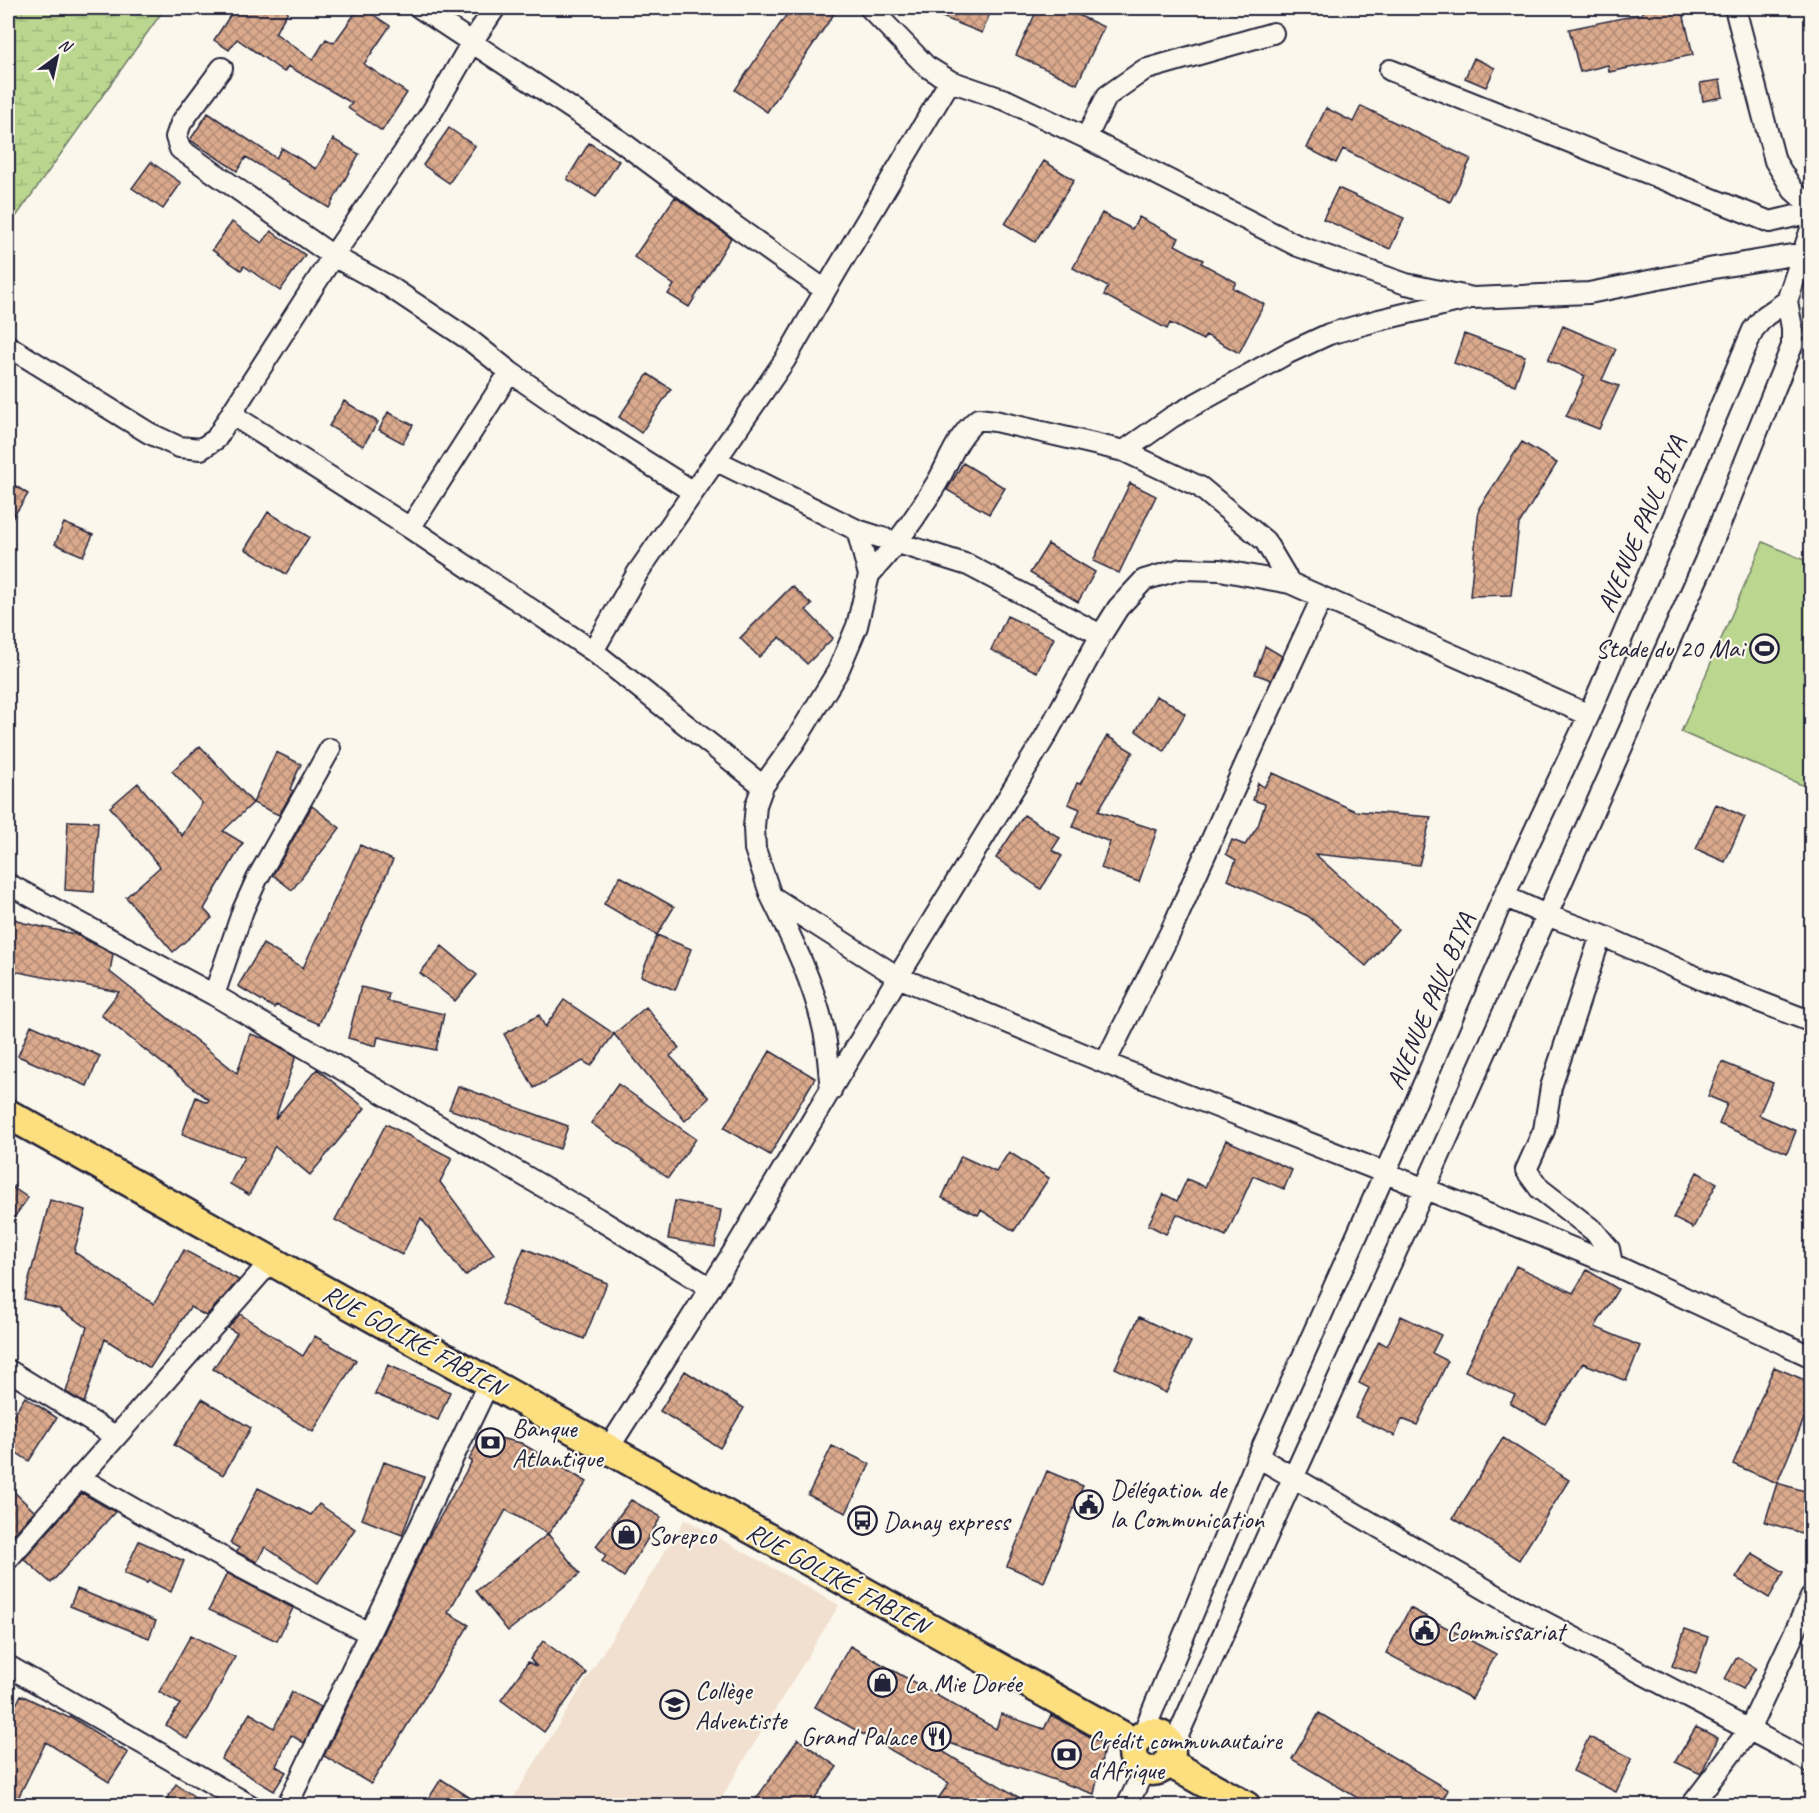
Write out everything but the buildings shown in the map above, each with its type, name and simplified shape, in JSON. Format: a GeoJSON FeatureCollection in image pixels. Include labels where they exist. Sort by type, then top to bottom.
{"type":"FeatureCollection","features":[{"type":"Feature","properties":{"kind":"highway","name":"RUE GOLIKÉ FABIEN"},"geometry":{"type":"LineString","coordinates":[[8,1114],[608,1449],[1138,1739],[1153,1733],[1158,1734],[1167,1741],[1161,1761]]}},
{"type":"Feature","properties":{"kind":"highway"},"geometry":{"type":"LineString","coordinates":[[1161,1761],[1246,1806]]}},
{"type":"Feature","properties":{"kind":"street"},"geometry":{"type":"LineString","coordinates":[[420,8],[619,140],[825,290]]}},
{"type":"Feature","properties":{"kind":"street"},"geometry":{"type":"LineString","coordinates":[[8,346],[149,433],[179,447],[201,449],[216,439],[333,256],[433,110],[472,42],[495,8]]}},
{"type":"Feature","properties":{"kind":"street"},"geometry":{"type":"LineString","coordinates":[[870,8],[926,66],[950,81],[1008,101],[1298,246],[1406,285],[1473,298]]}},
{"type":"Feature","properties":{"kind":"street"},"geometry":{"type":"LineString","coordinates":[[1735,8],[1775,161],[1793,190],[1812,207]]}},
{"type":"Feature","properties":{"kind":"street"},"geometry":{"type":"LineString","coordinates":[[1086,138],[1107,96],[1144,70],[1273,33]]}},
{"type":"Feature","properties":{"kind":"street"},"geometry":{"type":"LineString","coordinates":[[222,68],[181,123],[176,137],[180,149],[333,256],[390,287],[471,341],[510,372],[575,417],[692,491]]}},
{"type":"Feature","properties":{"kind":"street"},"geometry":{"type":"LineString","coordinates":[[1390,70],[1770,222],[1812,212]]}},
{"type":"Feature","properties":{"kind":"street"},"geometry":{"type":"LineString","coordinates":[[593,651],[638,572],[785,360],[950,81]]}},
{"type":"Feature","properties":{"kind":"street"},"geometry":{"type":"LineString","coordinates":[[1127,1806],[1161,1761],[1294,1476],[1705,561],[1792,346],[1792,328],[1787,301],[1808,255],[1812,226]]}},
{"type":"Feature","properties":{"kind":"street"},"geometry":{"type":"LineString","coordinates":[[1124,451],[1172,417],[1288,353],[1329,334],[1473,298],[1589,293],[1714,268],[1808,255]]}},
{"type":"Feature","properties":{"kind":"street","name":"AVENUE PAUL BIYA"},"geometry":{"type":"LineString","coordinates":[[1138,1739],[1257,1457],[1383,1172],[1400,1139],[1504,896],[1589,715],[1753,330],[1765,316],[1787,301]]}},
{"type":"Feature","properties":{"kind":"street"},"geometry":{"type":"LineString","coordinates":[[410,528],[510,372]]}},
{"type":"Feature","properties":{"kind":"street"},"geometry":{"type":"LineString","coordinates":[[231,414],[410,528],[593,651],[763,786]]}},
{"type":"Feature","properties":{"kind":"street"},"geometry":{"type":"LineString","coordinates":[[869,575],[900,542],[938,481],[966,429],[978,419],[1124,451],[1200,487],[1265,541],[1290,583]]}},
{"type":"Feature","properties":{"kind":"street"},"geometry":{"type":"LineString","coordinates":[[715,460],[857,530],[968,565],[1101,635]]}},
{"type":"Feature","properties":{"kind":"street"},"geometry":{"type":"LineString","coordinates":[[831,1091],[825,1032],[815,996],[799,955],[771,896],[755,849],[754,838],[756,805],[763,786],[794,744],[838,671],[857,626],[869,575],[857,530]]}},
{"type":"Feature","properties":{"kind":"street"},"geometry":{"type":"LineString","coordinates":[[608,1449],[711,1288],[831,1091],[1045,737],[1101,635],[1118,608],[1144,580],[1181,569],[1220,570],[1290,583],[1589,715]]}},
{"type":"Feature","properties":{"kind":"street"},"geometry":{"type":"LineString","coordinates":[[1105,1063],[1171,931],[1322,598]]}},
{"type":"Feature","properties":{"kind":"street"},"geometry":{"type":"LineString","coordinates":[[214,995],[243,910],[257,879],[330,749]]}},
{"type":"Feature","properties":{"kind":"street"},"geometry":{"type":"LineString","coordinates":[[8,884],[214,995],[597,1218],[711,1288]]}},
{"type":"Feature","properties":{"kind":"street"},"geometry":{"type":"LineString","coordinates":[[771,896],[898,977],[1105,1063],[1612,1264],[1812,1357]]}},
{"type":"Feature","properties":{"kind":"street"},"geometry":{"type":"LineString","coordinates":[[1504,896],[1703,980],[1812,1022]]}},
{"type":"Feature","properties":{"kind":"street"},"geometry":{"type":"LineString","coordinates":[[1601,935],[1551,1087],[1544,1130],[1526,1170],[1540,1189],[1594,1230],[1609,1249],[1612,1264]]}},
{"type":"Feature","properties":{"kind":"street"},"geometry":{"type":"LineString","coordinates":[[8,1559],[272,1260]]}},
{"type":"Feature","properties":{"kind":"street"},"geometry":{"type":"LineString","coordinates":[[8,1370],[115,1436]]}},
{"type":"Feature","properties":{"kind":"street"},"geometry":{"type":"LineString","coordinates":[[287,1806],[489,1382]]}},
{"type":"Feature","properties":{"kind":"street"},"geometry":{"type":"LineString","coordinates":[[1257,1457],[1294,1476],[1518,1608],[1812,1763]]}},
{"type":"Feature","properties":{"kind":"street"},"geometry":{"type":"LineString","coordinates":[[79,1477],[248,1572],[369,1633]]}},
{"type":"Feature","properties":{"kind":"street"},"geometry":{"type":"LineString","coordinates":[[1691,1806],[1749,1730],[1812,1595]]}},
{"type":"Feature","properties":{"kind":"street"},"geometry":{"type":"LineString","coordinates":[[8,1666],[251,1806]]}},
{"type":"Feature","properties":{"kind":"shaded area","name":"Collège Adventiste"},"geometry":{"type":"Polygon","coordinates":[[[685,1519],[839,1605],[717,1805],[509,1805],[685,1519]]]}},
{"type":"Feature","properties":{"kind":"green space"},"geometry":{"type":"Polygon","coordinates":[[[8,8],[165,8],[8,228],[8,8]]]}},
{"type":"Feature","properties":{"kind":"green space","name":"Stade du 20 Mai"},"geometry":{"type":"Polygon","coordinates":[[[1763,542],[1811,563],[1811,789],[1681,732],[1763,542]]]}},
{"type":"Feature","properties":{"kind":"place","name":"Stade du 20 Mai"},"geometry":{"type":"Point","coordinates":[1765,648]}},
{"type":"Feature","properties":{"kind":"place","name":"Banque Atlantique"},"geometry":{"type":"Point","coordinates":[491,1443]}},
{"type":"Feature","properties":{"kind":"place","name":"Délégation de la Communication"},"geometry":{"type":"Point","coordinates":[1089,1504]}},
{"type":"Feature","properties":{"kind":"place","name":"Danay express"},"geometry":{"type":"Point","coordinates":[862,1521]}},
{"type":"Feature","properties":{"kind":"place","name":"Sorepco"},"geometry":{"type":"Point","coordinates":[627,1535]}},
{"type":"Feature","properties":{"kind":"place","name":"Commissariat"},"geometry":{"type":"Point","coordinates":[1425,1631]}},
{"type":"Feature","properties":{"kind":"place","name":"La Mie Dorée"},"geometry":{"type":"Point","coordinates":[883,1683]}},
{"type":"Feature","properties":{"kind":"place","name":"Collège Adventiste"},"geometry":{"type":"Point","coordinates":[674,1705]}},
{"type":"Feature","properties":{"kind":"place","name":"Grand Palace"},"geometry":{"type":"Point","coordinates":[937,1736]}},
{"type":"Feature","properties":{"kind":"place","name":"Crédit communautaire d'Afrique"},"geometry":{"type":"Point","coordinates":[1067,1755]}}]}
